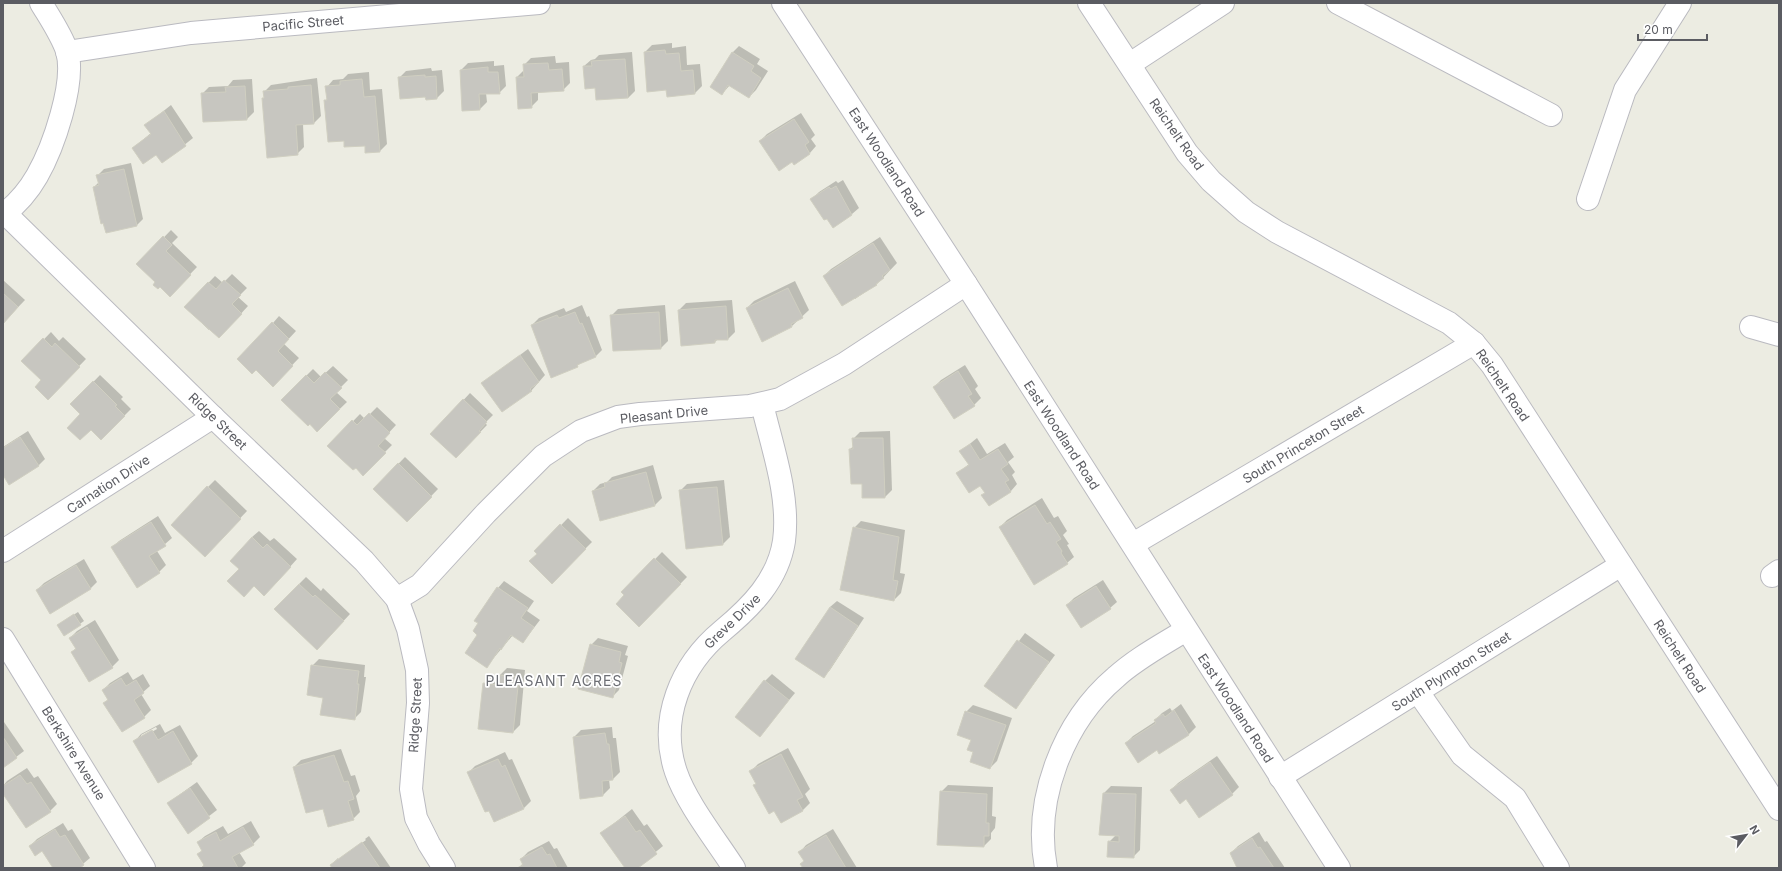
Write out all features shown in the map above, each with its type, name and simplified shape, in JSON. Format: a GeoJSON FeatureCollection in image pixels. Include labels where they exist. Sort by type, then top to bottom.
{"type":"FeatureCollection","features":[{"type":"Feature","properties":{"kind":"street","name":"Ridge Street"},"geometry":{"type":"LineString","coordinates":[[41,3],[67,52],[69,78],[64,106],[50,149],[37,176],[19,200],[4,214],[364,561],[397,599],[408,629],[417,670],[418,703],[411,789],[416,818],[429,844],[444,868]]}},
{"type":"Feature","properties":{"kind":"street","name":"Pacific Street"},"geometry":{"type":"LineString","coordinates":[[67,52],[191,33],[509,4],[540,3]]}},
{"type":"Feature","properties":{"kind":"street","name":"East Woodland Road"},"geometry":{"type":"LineString","coordinates":[[783,3],[966,284],[1339,868]]}},
{"type":"Feature","properties":{"kind":"street","name":"Reichelt Road"},"geometry":{"type":"LineString","coordinates":[[1090,3],[1187,153],[1211,181],[1246,212],[1277,232],[1449,322],[1474,343],[1492,366],[1779,809]]}},
{"type":"Feature","properties":{"kind":"street"},"geometry":{"type":"LineString","coordinates":[[1130,64],[1223,3]]}},
{"type":"Feature","properties":{"kind":"street"},"geometry":{"type":"LineString","coordinates":[[1338,3],[1551,115]]}},
{"type":"Feature","properties":{"kind":"street"},"geometry":{"type":"LineString","coordinates":[[1588,199],[1625,90],[1680,3]]}},
{"type":"Feature","properties":{"kind":"street","name":"Pleasant Drive"},"geometry":{"type":"LineString","coordinates":[[397,599],[420,585],[486,513],[543,456],[581,431],[618,417],[762,404],[792,393],[844,364],[966,284]]}},
{"type":"Feature","properties":{"kind":"street"},"geometry":{"type":"LineString","coordinates":[[1751,327],[1779,335]]}},
{"type":"Feature","properties":{"kind":"street","name":"South Princeton Street"},"geometry":{"type":"LineString","coordinates":[[1133,544],[1474,343]]}},
{"type":"Feature","properties":{"kind":"street","name":"Greve Drive"},"geometry":{"type":"LineString","coordinates":[[734,868],[686,793],[676,772],[671,748],[671,721],[676,696],[686,670],[707,644],[738,618],[757,598],[766,587],[780,557],[784,541],[785,514],[780,483],[762,404]]}},
{"type":"Feature","properties":{"kind":"street","name":"Carnation Drive"},"geometry":{"type":"LineString","coordinates":[[3,551],[213,417]]}},
{"type":"Feature","properties":{"kind":"street","name":"South Plympton Street"},"geometry":{"type":"LineString","coordinates":[[1280,777],[1621,565]]}},
{"type":"Feature","properties":{"kind":"street"},"geometry":{"type":"LineString","coordinates":[[1046,868],[1043,825],[1045,807],[1054,769],[1070,736],[1094,700],[1115,677],[1142,657],[1186,630]]}},
{"type":"Feature","properties":{"kind":"street","name":"Berkshire Avenue"},"geometry":{"type":"LineString","coordinates":[[3,639],[144,868]]}},
{"type":"Feature","properties":{"kind":"street"},"geometry":{"type":"LineString","coordinates":[[1418,692],[1462,755],[1515,798],[1558,868]]}},
{"type":"Feature","properties":{"kind":"building"},"geometry":{"type":"Polygon","coordinates":[[[665,50],[666,54],[679,53],[681,71],[693,70],[695,94],[667,97],[666,90],[647,92],[644,52],[665,50]]]}},
{"type":"Feature","properties":{"kind":"building"},"geometry":{"type":"Polygon","coordinates":[[[732,52],[754,66],[751,71],[761,78],[749,98],[728,85],[722,95],[710,87],[732,52]]]}},
{"type":"Feature","properties":{"kind":"building"},"geometry":{"type":"Polygon","coordinates":[[[625,59],[628,98],[596,100],[595,88],[585,89],[583,66],[592,66],[591,61],[625,59]]]}},
{"type":"Feature","properties":{"kind":"building"},"geometry":{"type":"Polygon","coordinates":[[[548,63],[549,70],[562,69],[564,91],[531,93],[532,108],[518,109],[516,77],[524,77],[523,64],[548,63]]]}},
{"type":"Feature","properties":{"kind":"building"},"geometry":{"type":"Polygon","coordinates":[[[488,67],[488,72],[498,72],[500,94],[479,94],[480,110],[462,111],[460,70],[488,67]]]}},
{"type":"Feature","properties":{"kind":"building"},"geometry":{"type":"Polygon","coordinates":[[[425,75],[425,77],[436,76],[437,99],[426,100],[425,97],[400,99],[398,77],[425,75]]]}},
{"type":"Feature","properties":{"kind":"building"},"geometry":{"type":"Polygon","coordinates":[[[362,79],[364,97],[375,96],[380,152],[365,153],[365,146],[344,147],[344,141],[328,142],[324,100],[327,100],[325,86],[340,85],[340,81],[362,79]]]}},
{"type":"Feature","properties":{"kind":"building"},"geometry":{"type":"Polygon","coordinates":[[[311,85],[314,124],[296,125],[298,155],[267,158],[262,98],[264,98],[263,91],[311,85]]]}},
{"type":"Feature","properties":{"kind":"building"},"geometry":{"type":"Polygon","coordinates":[[[245,86],[247,120],[203,122],[201,93],[226,92],[225,87],[245,86]]]}},
{"type":"Feature","properties":{"kind":"building"},"geometry":{"type":"Polygon","coordinates":[[[164,111],[186,146],[162,163],[156,155],[143,164],[132,148],[151,134],[144,125],[164,111]]]}},
{"type":"Feature","properties":{"kind":"building"},"geometry":{"type":"Polygon","coordinates":[[[794,119],[809,142],[805,145],[810,154],[794,165],[792,162],[779,171],[759,141],[794,119]]]}},
{"type":"Feature","properties":{"kind":"building"},"geometry":{"type":"Polygon","coordinates":[[[124,169],[137,226],[106,233],[103,223],[101,224],[93,187],[99,185],[96,175],[124,169]]]}},
{"type":"Feature","properties":{"kind":"building"},"geometry":{"type":"Polygon","coordinates":[[[836,186],[852,215],[833,228],[827,219],[824,220],[810,199],[829,187],[831,189],[836,186]]]}},
{"type":"Feature","properties":{"kind":"building"},"geometry":{"type":"Polygon","coordinates":[[[163,236],[172,245],[166,251],[191,275],[170,297],[160,287],[158,289],[153,285],[155,282],[136,264],[163,236]]]}},
{"type":"Feature","properties":{"kind":"building"},"geometry":{"type":"Polygon","coordinates":[[[873,243],[890,270],[882,276],[884,278],[876,284],[877,285],[842,306],[823,276],[873,243]]]}},
{"type":"Feature","properties":{"kind":"building"},"geometry":{"type":"Polygon","coordinates":[[[224,280],[241,295],[232,304],[242,314],[219,338],[184,307],[208,282],[216,289],[224,280]]]}},
{"type":"Feature","properties":{"kind":"building"},"geometry":{"type":"Polygon","coordinates":[[[788,288],[803,318],[791,324],[792,327],[762,342],[746,308],[788,288]]]}},
{"type":"Feature","properties":{"kind":"building"},"geometry":{"type":"Polygon","coordinates":[[[3,293],[18,307],[3,324],[3,293]]]}},
{"type":"Feature","properties":{"kind":"building"},"geometry":{"type":"Polygon","coordinates":[[[726,306],[728,340],[715,340],[715,343],[681,346],[678,310],[726,306]]]}},
{"type":"Feature","properties":{"kind":"building"},"geometry":{"type":"Polygon","coordinates":[[[575,312],[580,324],[582,323],[596,357],[577,365],[578,367],[551,378],[531,325],[557,315],[559,318],[575,312]]]}},
{"type":"Feature","properties":{"kind":"building"},"geometry":{"type":"Polygon","coordinates":[[[659,312],[661,349],[613,351],[610,315],[659,312]]]}},
{"type":"Feature","properties":{"kind":"building"},"geometry":{"type":"Polygon","coordinates":[[[272,322],[289,339],[278,351],[293,366],[273,387],[256,370],[252,374],[237,359],[272,322]]]}},
{"type":"Feature","properties":{"kind":"building"},"geometry":{"type":"Polygon","coordinates":[[[43,338],[52,347],[55,343],[80,367],[48,400],[35,387],[41,380],[21,361],[43,338]]]}},
{"type":"Feature","properties":{"kind":"building"},"geometry":{"type":"Polygon","coordinates":[[[520,355],[539,382],[530,389],[532,391],[502,412],[481,383],[520,355]]]}},
{"type":"Feature","properties":{"kind":"building"},"geometry":{"type":"Polygon","coordinates":[[[958,371],[972,394],[968,396],[975,406],[954,419],[933,387],[958,371]]]}},
{"type":"Feature","properties":{"kind":"building"},"geometry":{"type":"Polygon","coordinates":[[[325,372],[342,388],[330,399],[340,409],[317,432],[310,424],[308,426],[281,400],[306,375],[314,383],[325,372]]]}},
{"type":"Feature","properties":{"kind":"building"},"geometry":{"type":"Polygon","coordinates":[[[93,381],[117,405],[115,406],[125,416],[101,440],[91,430],[80,440],[67,428],[80,414],[70,404],[93,381]]]}},
{"type":"Feature","properties":{"kind":"building"},"geometry":{"type":"Polygon","coordinates":[[[463,399],[487,422],[479,431],[481,432],[456,458],[430,434],[463,399]]]}},
{"type":"Feature","properties":{"kind":"building"},"geometry":{"type":"Polygon","coordinates":[[[369,413],[390,433],[378,446],[386,453],[363,476],[356,468],[353,470],[327,446],[352,420],[357,425],[369,413]]]}},
{"type":"Feature","properties":{"kind":"building"},"geometry":{"type":"Polygon","coordinates":[[[20,437],[39,466],[9,485],[3,475],[3,448],[20,437]]]}},
{"type":"Feature","properties":{"kind":"building"},"geometry":{"type":"Polygon","coordinates":[[[852,438],[883,438],[885,498],[862,498],[862,484],[851,484],[849,449],[853,449],[852,438]]]}},
{"type":"Feature","properties":{"kind":"building"},"geometry":{"type":"Polygon","coordinates":[[[970,444],[980,460],[998,449],[1008,464],[1001,469],[1009,480],[1005,482],[1011,492],[989,506],[981,495],[985,493],[980,486],[969,493],[956,473],[969,465],[959,451],[970,444]]]}},
{"type":"Feature","properties":{"kind":"building"},"geometry":{"type":"Polygon","coordinates":[[[398,463],[432,497],[407,522],[373,489],[398,463]]]}},
{"type":"Feature","properties":{"kind":"building"},"geometry":{"type":"Polygon","coordinates":[[[646,472],[655,506],[600,521],[592,491],[605,487],[604,483],[646,472]]]}},
{"type":"Feature","properties":{"kind":"building"},"geometry":{"type":"Polygon","coordinates":[[[207,486],[241,519],[205,557],[171,525],[207,486]]]}},
{"type":"Feature","properties":{"kind":"building"},"geometry":{"type":"Polygon","coordinates":[[[717,487],[723,545],[686,549],[679,490],[717,487]]]}},
{"type":"Feature","properties":{"kind":"building"},"geometry":{"type":"Polygon","coordinates":[[[1035,505],[1047,524],[1050,522],[1061,539],[1056,542],[1068,564],[1034,585],[999,527],[1035,505]]]}},
{"type":"Feature","properties":{"kind":"building"},"geometry":{"type":"Polygon","coordinates":[[[151,522],[166,546],[149,556],[160,573],[137,588],[111,547],[151,522]]]}},
{"type":"Feature","properties":{"kind":"building"},"geometry":{"type":"Polygon","coordinates":[[[560,524],[586,549],[552,584],[529,561],[537,554],[534,551],[560,524]]]}},
{"type":"Feature","properties":{"kind":"building"},"geometry":{"type":"Polygon","coordinates":[[[853,527],[899,537],[893,580],[898,581],[894,601],[840,590],[853,527]]]}},
{"type":"Feature","properties":{"kind":"building"},"geometry":{"type":"Polygon","coordinates":[[[252,537],[263,548],[267,544],[291,567],[264,596],[254,586],[244,597],[227,581],[239,569],[230,561],[252,537]]]}},
{"type":"Feature","properties":{"kind":"building"},"geometry":{"type":"Polygon","coordinates":[[[654,558],[681,584],[639,627],[616,604],[624,595],[621,592],[654,558]]]}},
{"type":"Feature","properties":{"kind":"building"},"geometry":{"type":"Polygon","coordinates":[[[76,565],[91,589],[50,614],[36,590],[76,565]]]}},
{"type":"Feature","properties":{"kind":"building"},"geometry":{"type":"Polygon","coordinates":[[[299,584],[313,597],[315,595],[344,621],[317,650],[274,609],[299,584]]]}},
{"type":"Feature","properties":{"kind":"building"},"geometry":{"type":"Polygon","coordinates":[[[1096,586],[1111,609],[1081,628],[1066,605],[1096,586]]]}},
{"type":"Feature","properties":{"kind":"building"},"geometry":{"type":"Polygon","coordinates":[[[497,587],[528,608],[521,618],[534,627],[523,643],[511,635],[501,650],[500,648],[487,668],[465,653],[477,635],[473,631],[478,623],[474,621],[497,587]]]}},
{"type":"Feature","properties":{"kind":"building"},"geometry":{"type":"Polygon","coordinates":[[[830,607],[858,626],[824,678],[795,659],[830,607]]]}},
{"type":"Feature","properties":{"kind":"building"},"geometry":{"type":"Polygon","coordinates":[[[74,614],[81,625],[64,636],[57,625],[74,614]]]}},
{"type":"Feature","properties":{"kind":"building"},"geometry":{"type":"Polygon","coordinates":[[[87,627],[113,668],[89,682],[71,652],[76,649],[69,638],[87,627]]]}},
{"type":"Feature","properties":{"kind":"building"},"geometry":{"type":"Polygon","coordinates":[[[1017,640],[1049,662],[1016,709],[984,686],[1017,640]]]}},
{"type":"Feature","properties":{"kind":"building"},"geometry":{"type":"Polygon","coordinates":[[[590,644],[621,652],[619,662],[622,663],[613,698],[578,689],[590,644]]]}},
{"type":"Feature","properties":{"kind":"building"},"geometry":{"type":"Polygon","coordinates":[[[311,665],[359,671],[355,720],[320,715],[323,698],[307,695],[311,665]]]}},
{"type":"Feature","properties":{"kind":"building"},"geometry":{"type":"Polygon","coordinates":[[[499,675],[519,677],[513,733],[478,729],[483,683],[498,685],[499,675]]]}},
{"type":"Feature","properties":{"kind":"building"},"geometry":{"type":"Polygon","coordinates":[[[121,678],[126,686],[136,680],[144,693],[134,700],[145,718],[122,732],[103,703],[108,700],[102,690],[121,678]]]}},
{"type":"Feature","properties":{"kind":"building"},"geometry":{"type":"Polygon","coordinates":[[[764,680],[789,700],[760,737],[735,717],[764,680]]]}},
{"type":"Feature","properties":{"kind":"building"},"geometry":{"type":"Polygon","coordinates":[[[1174,710],[1189,735],[1159,754],[1157,750],[1138,763],[1125,743],[1156,723],[1154,720],[1163,714],[1165,717],[1174,710]]]}},
{"type":"Feature","properties":{"kind":"building"},"geometry":{"type":"Polygon","coordinates":[[[965,711],[1006,725],[990,769],[970,762],[973,752],[967,750],[971,740],[957,735],[965,711]]]}},
{"type":"Feature","properties":{"kind":"building"},"geometry":{"type":"Polygon","coordinates":[[[152,730],[158,740],[173,731],[192,764],[158,783],[133,741],[152,730]]]}},
{"type":"Feature","properties":{"kind":"building"},"geometry":{"type":"Polygon","coordinates":[[[605,733],[607,744],[609,744],[613,780],[602,781],[603,796],[580,799],[573,737],[605,733]]]}},
{"type":"Feature","properties":{"kind":"building"},"geometry":{"type":"Polygon","coordinates":[[[3,737],[17,758],[3,768],[3,737]]]}},
{"type":"Feature","properties":{"kind":"building"},"geometry":{"type":"Polygon","coordinates":[[[781,754],[803,797],[797,800],[803,811],[781,823],[774,811],[769,814],[753,785],[756,784],[749,771],[781,754]]]}},
{"type":"Feature","properties":{"kind":"building"},"geometry":{"type":"Polygon","coordinates":[[[334,755],[344,782],[348,781],[354,799],[348,801],[354,820],[328,827],[323,809],[306,813],[293,767],[334,755]]]}},
{"type":"Feature","properties":{"kind":"building"},"geometry":{"type":"Polygon","coordinates":[[[498,759],[502,767],[505,765],[524,809],[494,822],[489,811],[485,812],[467,772],[498,759]]]}},
{"type":"Feature","properties":{"kind":"building"},"geometry":{"type":"Polygon","coordinates":[[[1210,762],[1233,795],[1199,818],[1186,799],[1180,804],[1170,790],[1210,762]]]}},
{"type":"Feature","properties":{"kind":"building"},"geometry":{"type":"Polygon","coordinates":[[[20,775],[27,784],[31,782],[51,812],[26,828],[3,794],[3,786],[20,775]]]}},
{"type":"Feature","properties":{"kind":"building"},"geometry":{"type":"Polygon","coordinates":[[[190,788],[210,818],[188,834],[167,803],[190,788]]]}},
{"type":"Feature","properties":{"kind":"building"},"geometry":{"type":"Polygon","coordinates":[[[940,791],[987,794],[986,823],[989,823],[989,836],[984,836],[984,847],[937,845],[940,791]]]}},
{"type":"Feature","properties":{"kind":"building"},"geometry":{"type":"Polygon","coordinates":[[[1103,793],[1136,794],[1134,858],[1107,857],[1108,841],[1119,842],[1119,836],[1099,835],[1103,793]]]}},
{"type":"Feature","properties":{"kind":"building"},"geometry":{"type":"Polygon","coordinates":[[[625,816],[636,832],[640,830],[657,854],[638,868],[625,868],[600,833],[625,816]]]}},
{"type":"Feature","properties":{"kind":"building"},"geometry":{"type":"Polygon","coordinates":[[[243,827],[254,845],[232,857],[238,868],[201,868],[204,865],[197,854],[202,851],[197,842],[216,832],[220,841],[243,827]]]}},
{"type":"Feature","properties":{"kind":"building"},"geometry":{"type":"Polygon","coordinates":[[[55,829],[60,837],[65,835],[84,865],[80,868],[53,868],[42,851],[35,856],[29,846],[55,829]]]}},
{"type":"Feature","properties":{"kind":"building"},"geometry":{"type":"Polygon","coordinates":[[[826,835],[846,868],[803,868],[800,864],[804,861],[798,852],[826,835]]]}},
{"type":"Feature","properties":{"kind":"building"},"geometry":{"type":"Polygon","coordinates":[[[1252,838],[1274,868],[1237,868],[1230,853],[1252,838]]]}},
{"type":"Feature","properties":{"kind":"building"},"geometry":{"type":"Polygon","coordinates":[[[362,842],[380,868],[332,868],[330,865],[362,842]]]}},
{"type":"Feature","properties":{"kind":"building"},"geometry":{"type":"Polygon","coordinates":[[[542,847],[547,855],[550,854],[557,868],[517,868],[523,865],[520,859],[542,847]]]}},
{"type":"Feature","properties":{"kind":"district","name":"PLEASANT ACRES"},"geometry":{"type":"Point","coordinates":[554,680]}}]}
